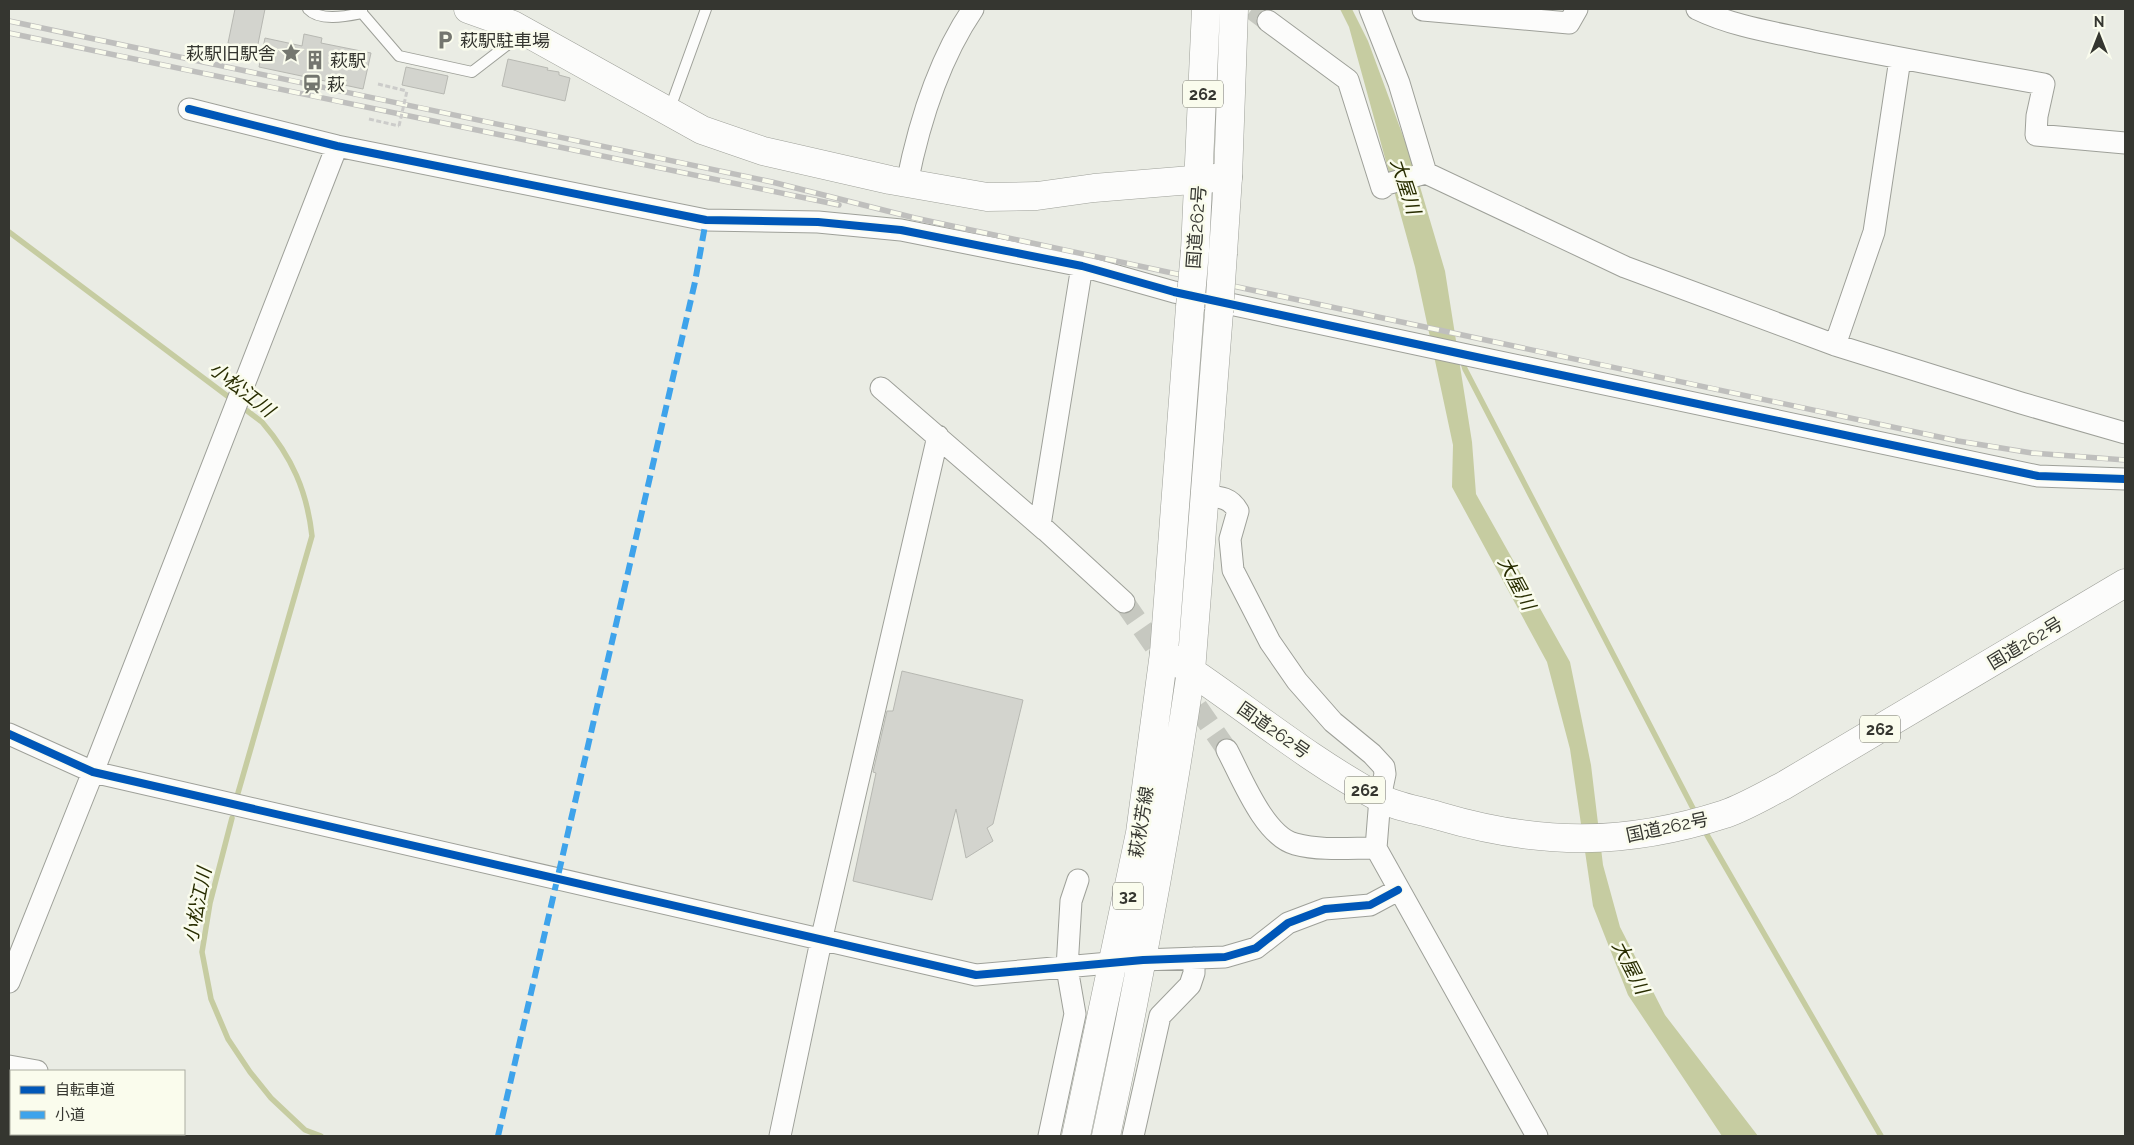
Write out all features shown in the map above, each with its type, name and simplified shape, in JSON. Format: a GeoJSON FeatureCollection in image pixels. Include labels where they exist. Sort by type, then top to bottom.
{"type":"FeatureCollection","features":[{"type":"Feature","properties":{"kind":"main road"},"geometry":{"type":"LineString","coordinates":[[468,9],[525,32],[668,113],[702,130],[764,151],[907,183],[988,197],[1036,196],[1094,188],[1228,177]]}},
{"type":"Feature","properties":{"kind":"main road","name":"国道262号"},"geometry":{"type":"LineString","coordinates":[[1206,9],[1195,251],[1164,653],[1316,760],[1380,798],[1456,821],[1513,833],[1569,840],[1619,838],[1673,828],[1727,813],[1784,786],[2125,583]]}},
{"type":"Feature","properties":{"kind":"main road","name":"国道262号"},"geometry":{"type":"LineString","coordinates":[[1191,671],[1223,254],[1228,177],[1234,9]]}},
{"type":"Feature","properties":{"kind":"main road","name":"萩秋芳線"},"geometry":{"type":"LineString","coordinates":[[1076,1136],[1114,964],[1140,833],[1164,653]]}},
{"type":"Feature","properties":{"kind":"main road","name":"萩秋芳線"},"geometry":{"type":"LineString","coordinates":[[1106,1136],[1143,960],[1173,791],[1191,671]]}},
{"type":"Feature","properties":{"kind":"street"},"geometry":{"type":"LineString","coordinates":[[907,183],[914,149],[943,64],[961,26],[973,9]]}},
{"type":"Feature","properties":{"kind":"street"},"geometry":{"type":"LineString","coordinates":[[1370,9],[1399,84],[1423,173]]}},
{"type":"Feature","properties":{"kind":"street"},"geometry":{"type":"LineString","coordinates":[[1423,10],[1569,23],[1576,9]]}},
{"type":"Feature","properties":{"kind":"street"},"geometry":{"type":"LineString","coordinates":[[1697,9],[1709,15],[1762,30],[1900,59],[2044,84],[2037,116],[2036,135],[2125,143]]}},
{"type":"Feature","properties":{"kind":"street"},"geometry":{"type":"LineString","coordinates":[[1268,21],[1348,80],[1382,188],[1387,184],[1423,173],[1626,267],[1835,345],[2020,403],[2125,433]]}},
{"type":"Feature","properties":{"kind":"street"},"geometry":{"type":"LineString","coordinates":[[1835,345],[1874,232],[1900,59]]}},
{"type":"Feature","properties":{"kind":"street"},"geometry":{"type":"LineString","coordinates":[[189,109],[337,146],[706,220],[818,222],[901,230],[1082,266],[1174,292],[2038,476],[2125,479]]}},
{"type":"Feature","properties":{"kind":"street"},"geometry":{"type":"LineString","coordinates":[[9,982],[337,146]]}},
{"type":"Feature","properties":{"kind":"street"},"geometry":{"type":"LineString","coordinates":[[1045,530],[1040,525],[1082,266]]}},
{"type":"Feature","properties":{"kind":"street"},"geometry":{"type":"LineString","coordinates":[[880,388],[938,436],[1124,602]]}},
{"type":"Feature","properties":{"kind":"street"},"geometry":{"type":"LineString","coordinates":[[780,1136],[821,941],[938,436]]}},
{"type":"Feature","properties":{"kind":"street"},"geometry":{"type":"LineString","coordinates":[[1205,496],[1226,498],[1233,503],[1238,511],[1230,539],[1233,570],[1270,642],[1297,681],[1333,722],[1372,754],[1384,767],[1385,774],[1380,798],[1376,848],[1537,1136]]}},
{"type":"Feature","properties":{"kind":"street"},"geometry":{"type":"LineString","coordinates":[[9,734],[93,772],[568,880],[821,941],[976,975],[1143,960],[1225,956],[1256,948],[1288,923],[1325,909],[1370,905],[1398,890]]}},
{"type":"Feature","properties":{"kind":"street"},"geometry":{"type":"LineString","coordinates":[[1227,750],[1266,821],[1277,835],[1294,844],[1316,848],[1376,848]]}},
{"type":"Feature","properties":{"kind":"street"},"geometry":{"type":"LineString","coordinates":[[1049,1136],[1076,1014],[1067,968],[1071,901],[1078,880]]}},
{"type":"Feature","properties":{"kind":"street"},"geometry":{"type":"LineString","coordinates":[[1133,1136],[1160,1016],[1190,985],[1194,973],[1194,958]]}},
{"type":"Feature","properties":{"kind":"street"},"geometry":{"type":"LineString","coordinates":[[9,1066],[31,1070]]}},
{"type":"Feature","properties":{"kind":"lane"},"geometry":{"type":"LineString","coordinates":[[308,9],[312,13],[327,16],[346,16],[362,11],[399,56],[472,72],[525,32]]}},
{"type":"Feature","properties":{"kind":"lane"},"geometry":{"type":"LineString","coordinates":[[668,113],[706,9]]}},
{"type":"Feature","properties":{"kind":"path"},"geometry":{"type":"LineString","coordinates":[[369,119],[400,126],[407,91],[378,84]]}},
{"type":"Feature","properties":{"kind":"water","name":"大屋川"},"geometry":{"type":"Polygon","coordinates":[[[1340,9],[1352,9],[1368,41],[1413,163],[1445,271],[1472,442],[1476,494],[1570,662],[1591,765],[1603,865],[1620,927],[1665,1015],[1758,1136],[1722,1136],[1628,995],[1593,906],[1570,749],[1547,662],[1452,487],[1453,445],[1415,267],[1349,27],[1340,9]]]}},
{"type":"Feature","properties":{"kind":"building"},"geometry":{"type":"Polygon","coordinates":[[[235,9],[265,9],[257,49],[228,43],[235,9]]]}},
{"type":"Feature","properties":{"kind":"building","name":"萩駅"},"geometry":{"type":"Polygon","coordinates":[[[304,34],[322,38],[321,43],[371,53],[363,89],[259,67],[265,38],[302,46],[304,34]]]}},
{"type":"Feature","properties":{"kind":"building"},"geometry":{"type":"Polygon","coordinates":[[[508,59],[548,68],[547,70],[559,72],[559,75],[570,78],[565,101],[502,86],[508,59]]]}},
{"type":"Feature","properties":{"kind":"building"},"geometry":{"type":"Polygon","coordinates":[[[406,67],[448,76],[444,94],[402,85],[406,67]]]}},
{"type":"Feature","properties":{"kind":"building"},"geometry":{"type":"Polygon","coordinates":[[[902,671],[1023,700],[993,824],[987,828],[993,841],[966,858],[956,809],[932,900],[853,881],[876,773],[873,772],[887,711],[893,711],[902,671]]]}},
{"type":"Feature","properties":{"kind":"waterway","name":"小松江川"},"geometry":{"type":"LineString","coordinates":[[9,232],[262,422],[282,448],[302,489],[312,536],[238,793]]}},
{"type":"Feature","properties":{"kind":"waterway"},"geometry":{"type":"LineString","coordinates":[[1462,359],[1465,369],[1697,816]]}},
{"type":"Feature","properties":{"kind":"waterway","name":"小松江川"},"geometry":{"type":"LineString","coordinates":[[232,818],[210,903],[202,952],[211,999],[228,1039],[250,1072],[271,1098],[305,1130],[321,1136]]}},
{"type":"Feature","properties":{"kind":"waterway"},"geometry":{"type":"LineString","coordinates":[[1703,828],[1881,1136]]}},
{"type":"Feature","properties":{"kind":"tunnel"},"geometry":{"type":"LineString","coordinates":[[1252,9],[1268,21]]}},
{"type":"Feature","properties":{"kind":"tunnel"},"geometry":{"type":"LineString","coordinates":[[1124,602],[1227,750]]}},
{"type":"Feature","properties":{"kind":"railway"},"geometry":{"type":"LineString","coordinates":[[9,21],[772,182],[915,218],[1958,441],[2032,453],[2125,460]]}},
{"type":"Feature","properties":{"kind":"railway"},"geometry":{"type":"LineString","coordinates":[[9,33],[839,205]]}},
{"type":"Feature","properties":{"kind":"marked path"},"geometry":{"type":"LineString","coordinates":[[498,1136],[695,282],[706,220]]}},
{"type":"Feature","properties":{"kind":"cycle path"},"geometry":{"type":"LineString","coordinates":[[189,109],[337,146],[706,220],[818,222],[901,230],[1082,266],[1174,292],[2038,476],[2125,479]]}},
{"type":"Feature","properties":{"kind":"cycle path"},"geometry":{"type":"LineString","coordinates":[[9,734],[93,772],[976,975],[1143,960],[1225,957],[1256,948],[1288,923],[1325,909],[1370,905],[1398,890]]}},
{"type":"Feature","properties":{"kind":"place","name":"萩駅駐車場"},"geometry":{"type":"Point","coordinates":[445,40]}},
{"type":"Feature","properties":{"kind":"place","name":"萩駅旧駅舎"},"geometry":{"type":"Point","coordinates":[291,53]}},
{"type":"Feature","properties":{"kind":"place","name":"萩駅"},"geometry":{"type":"Point","coordinates":[315,60]}},
{"type":"Feature","properties":{"kind":"place","name":"萩"},"geometry":{"type":"Point","coordinates":[312,84]}}]}
